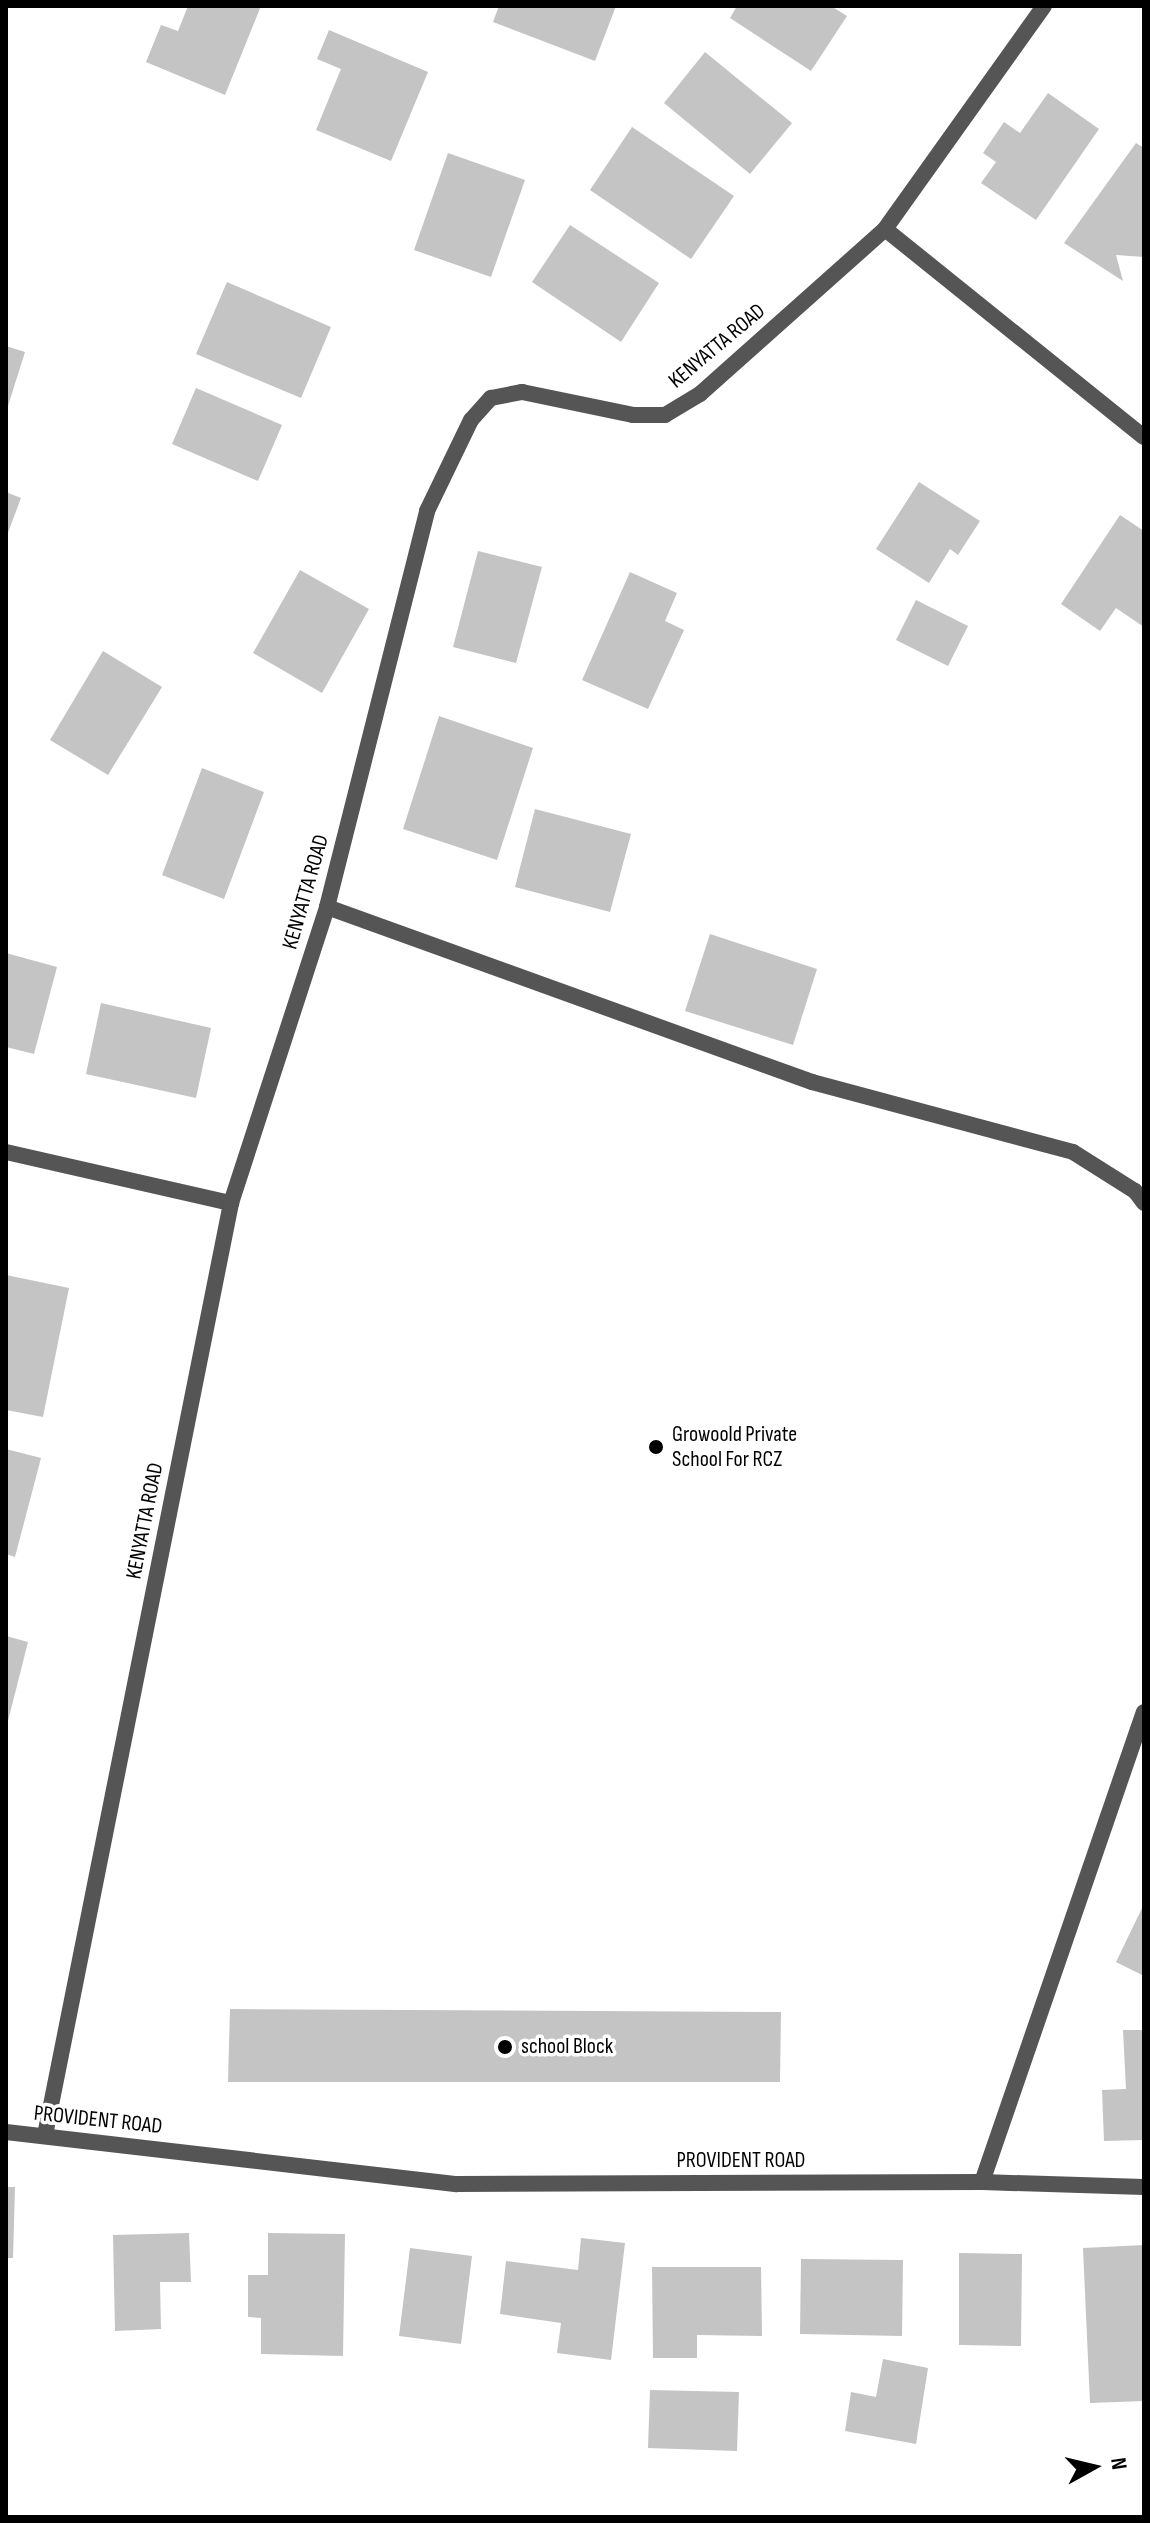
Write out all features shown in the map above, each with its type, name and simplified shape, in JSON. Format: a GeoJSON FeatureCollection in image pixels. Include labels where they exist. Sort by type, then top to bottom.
{"type":"FeatureCollection","features":[{"type":"Feature","properties":{"kind":"street","name":"KENYATTA ROAD"},"geometry":{"type":"LineString","coordinates":[[45,2135],[231,1203],[327,907],[427,511],[471,420],[491,398],[522,392],[633,415],[665,415],[700,394],[885,229],[1044,6]]}},
{"type":"Feature","properties":{"kind":"street"},"geometry":{"type":"LineString","coordinates":[[885,229],[1144,437]]}},
{"type":"Feature","properties":{"kind":"street"},"geometry":{"type":"LineString","coordinates":[[327,907],[812,1082],[1073,1152],[1135,1191],[1144,1203]]}},
{"type":"Feature","properties":{"kind":"street"},"geometry":{"type":"LineString","coordinates":[[6,1152],[231,1203]]}},
{"type":"Feature","properties":{"kind":"street"},"geometry":{"type":"LineString","coordinates":[[982,2182],[1144,1712]]}},
{"type":"Feature","properties":{"kind":"street","name":"PROVIDENT ROAD"},"geometry":{"type":"LineString","coordinates":[[6,2132],[457,2184],[982,2182],[1144,2187]]}},
{"type":"Feature","properties":{"kind":"building"},"geometry":{"type":"Polygon","coordinates":[[[188,6],[261,6],[225,95],[146,62],[161,25],[178,31],[188,6]]]}},
{"type":"Feature","properties":{"kind":"building"},"geometry":{"type":"Polygon","coordinates":[[[499,6],[616,6],[595,61],[493,22],[499,6]]]}},
{"type":"Feature","properties":{"kind":"building"},"geometry":{"type":"Polygon","coordinates":[[[737,6],[831,6],[847,16],[811,71],[730,18],[737,6]]]}},
{"type":"Feature","properties":{"kind":"building"},"geometry":{"type":"Polygon","coordinates":[[[329,30],[428,72],[391,161],[316,130],[341,69],[317,59],[329,30]]]}},
{"type":"Feature","properties":{"kind":"building"},"geometry":{"type":"Polygon","coordinates":[[[705,52],[792,123],[750,174],[664,103],[705,52]]]}},
{"type":"Feature","properties":{"kind":"building"},"geometry":{"type":"Polygon","coordinates":[[[1048,93],[1099,129],[1036,220],[981,183],[996,162],[983,153],[1004,122],[1020,133],[1048,93]]]}},
{"type":"Feature","properties":{"kind":"building"},"geometry":{"type":"Polygon","coordinates":[[[632,127],[734,196],[691,259],[590,190],[632,127]]]}},
{"type":"Feature","properties":{"kind":"building"},"geometry":{"type":"Polygon","coordinates":[[[1136,143],[1144,148],[1144,257],[1116,255],[1123,281],[1064,243],[1136,143]]]}},
{"type":"Feature","properties":{"kind":"building"},"geometry":{"type":"Polygon","coordinates":[[[448,153],[525,180],[491,277],[414,250],[448,153]]]}},
{"type":"Feature","properties":{"kind":"building"},"geometry":{"type":"Polygon","coordinates":[[[570,225],[659,283],[621,342],[532,282],[570,225]]]}},
{"type":"Feature","properties":{"kind":"building"},"geometry":{"type":"Polygon","coordinates":[[[227,282],[331,327],[301,398],[196,354],[227,282]]]}},
{"type":"Feature","properties":{"kind":"building"},"geometry":{"type":"Polygon","coordinates":[[[6,346],[25,352],[7,409],[6,409],[6,346]]]}},
{"type":"Feature","properties":{"kind":"building"},"geometry":{"type":"Polygon","coordinates":[[[196,388],[282,425],[258,481],[172,444],[196,388]]]}},
{"type":"Feature","properties":{"kind":"building"},"geometry":{"type":"Polygon","coordinates":[[[919,482],[980,521],[958,555],[950,549],[929,583],[876,549],[919,482]]]}},
{"type":"Feature","properties":{"kind":"building"},"geometry":{"type":"Polygon","coordinates":[[[6,492],[21,498],[6,538],[6,492]]]}},
{"type":"Feature","properties":{"kind":"building"},"geometry":{"type":"Polygon","coordinates":[[[1120,515],[1144,531],[1144,627],[1116,608],[1100,631],[1061,604],[1120,515]]]}},
{"type":"Feature","properties":{"kind":"building"},"geometry":{"type":"Polygon","coordinates":[[[478,551],[542,567],[516,663],[453,647],[478,551]]]}},
{"type":"Feature","properties":{"kind":"building"},"geometry":{"type":"Polygon","coordinates":[[[300,570],[369,609],[322,693],[253,653],[300,570]]]}},
{"type":"Feature","properties":{"kind":"building"},"geometry":{"type":"Polygon","coordinates":[[[630,572],[677,593],[665,621],[684,630],[648,709],[582,680],[630,572]]]}},
{"type":"Feature","properties":{"kind":"building"},"geometry":{"type":"Polygon","coordinates":[[[916,600],[968,626],[948,666],[896,640],[916,600]]]}},
{"type":"Feature","properties":{"kind":"building"},"geometry":{"type":"Polygon","coordinates":[[[103,651],[162,687],[108,775],[50,740],[103,651]]]}},
{"type":"Feature","properties":{"kind":"building"},"geometry":{"type":"Polygon","coordinates":[[[439,716],[533,748],[497,860],[403,829],[439,716]]]}},
{"type":"Feature","properties":{"kind":"building"},"geometry":{"type":"Polygon","coordinates":[[[202,768],[264,792],[224,899],[162,875],[202,768]]]}},
{"type":"Feature","properties":{"kind":"building"},"geometry":{"type":"Polygon","coordinates":[[[535,809],[631,834],[610,912],[515,887],[535,809]]]}},
{"type":"Feature","properties":{"kind":"building"},"geometry":{"type":"Polygon","coordinates":[[[710,934],[817,969],[793,1045],[685,1011],[710,934]]]}},
{"type":"Feature","properties":{"kind":"building"},"geometry":{"type":"Polygon","coordinates":[[[6,953],[57,967],[34,1054],[6,1047],[6,953]]]}},
{"type":"Feature","properties":{"kind":"building"},"geometry":{"type":"Polygon","coordinates":[[[101,1003],[211,1028],[196,1098],[86,1074],[101,1003]]]}},
{"type":"Feature","properties":{"kind":"building"},"geometry":{"type":"Polygon","coordinates":[[[6,1275],[69,1288],[43,1417],[6,1410],[6,1275]]]}},
{"type":"Feature","properties":{"kind":"building"},"geometry":{"type":"Polygon","coordinates":[[[6,1449],[41,1458],[15,1557],[6,1554],[6,1449]]]}},
{"type":"Feature","properties":{"kind":"building"},"geometry":{"type":"Polygon","coordinates":[[[6,1636],[28,1642],[7,1725],[6,1725],[6,1636]]]}},
{"type":"Feature","properties":{"kind":"building"},"geometry":{"type":"Polygon","coordinates":[[[1144,1904],[1144,1976],[1116,1962],[1144,1904]]]}},
{"type":"Feature","properties":{"kind":"building","name":"school Block"},"geometry":{"type":"Polygon","coordinates":[[[230,2009],[781,2012],[780,2082],[228,2082],[230,2009]]]}},
{"type":"Feature","properties":{"kind":"building"},"geometry":{"type":"Polygon","coordinates":[[[1123,2030],[1144,2030],[1144,2140],[1104,2141],[1102,2090],[1126,2089],[1123,2030]]]}},
{"type":"Feature","properties":{"kind":"building"},"geometry":{"type":"Polygon","coordinates":[[[6,2187],[15,2187],[13,2258],[6,2258],[6,2187]]]}},
{"type":"Feature","properties":{"kind":"building"},"geometry":{"type":"Polygon","coordinates":[[[189,2233],[191,2282],[160,2282],[161,2329],[115,2331],[113,2235],[189,2233]]]}},
{"type":"Feature","properties":{"kind":"building"},"geometry":{"type":"Polygon","coordinates":[[[268,2233],[345,2234],[343,2356],[261,2354],[261,2318],[248,2317],[248,2275],[268,2275],[268,2233]]]}},
{"type":"Feature","properties":{"kind":"building"},"geometry":{"type":"Polygon","coordinates":[[[581,2238],[625,2243],[611,2360],[557,2353],[561,2323],[500,2314],[506,2261],[578,2270],[581,2238]]]}},
{"type":"Feature","properties":{"kind":"building"},"geometry":{"type":"Polygon","coordinates":[[[1144,2245],[1144,2401],[1090,2403],[1083,2248],[1144,2245]]]}},
{"type":"Feature","properties":{"kind":"building"},"geometry":{"type":"Polygon","coordinates":[[[410,2248],[472,2256],[461,2344],[399,2336],[410,2248]]]}},
{"type":"Feature","properties":{"kind":"building"},"geometry":{"type":"Polygon","coordinates":[[[959,2253],[1022,2254],[1021,2346],[959,2345],[959,2253]]]}},
{"type":"Feature","properties":{"kind":"building"},"geometry":{"type":"Polygon","coordinates":[[[801,2259],[903,2260],[902,2336],[800,2334],[801,2259]]]}},
{"type":"Feature","properties":{"kind":"building"},"geometry":{"type":"Polygon","coordinates":[[[652,2267],[761,2267],[762,2336],[697,2335],[697,2358],[653,2358],[652,2267]]]}},
{"type":"Feature","properties":{"kind":"building"},"geometry":{"type":"Polygon","coordinates":[[[883,2359],[928,2368],[916,2444],[845,2431],[851,2392],[876,2397],[883,2359]]]}},
{"type":"Feature","properties":{"kind":"building"},"geometry":{"type":"Polygon","coordinates":[[[650,2390],[739,2392],[737,2451],[648,2448],[650,2390]]]}},
{"type":"Feature","properties":{"kind":"place","name":"Growoold Private School For RCZ"},"geometry":{"type":"Point","coordinates":[656,1447]}},
{"type":"Feature","properties":{"kind":"place","name":"school Block"},"geometry":{"type":"Point","coordinates":[505,2047]}}]}
